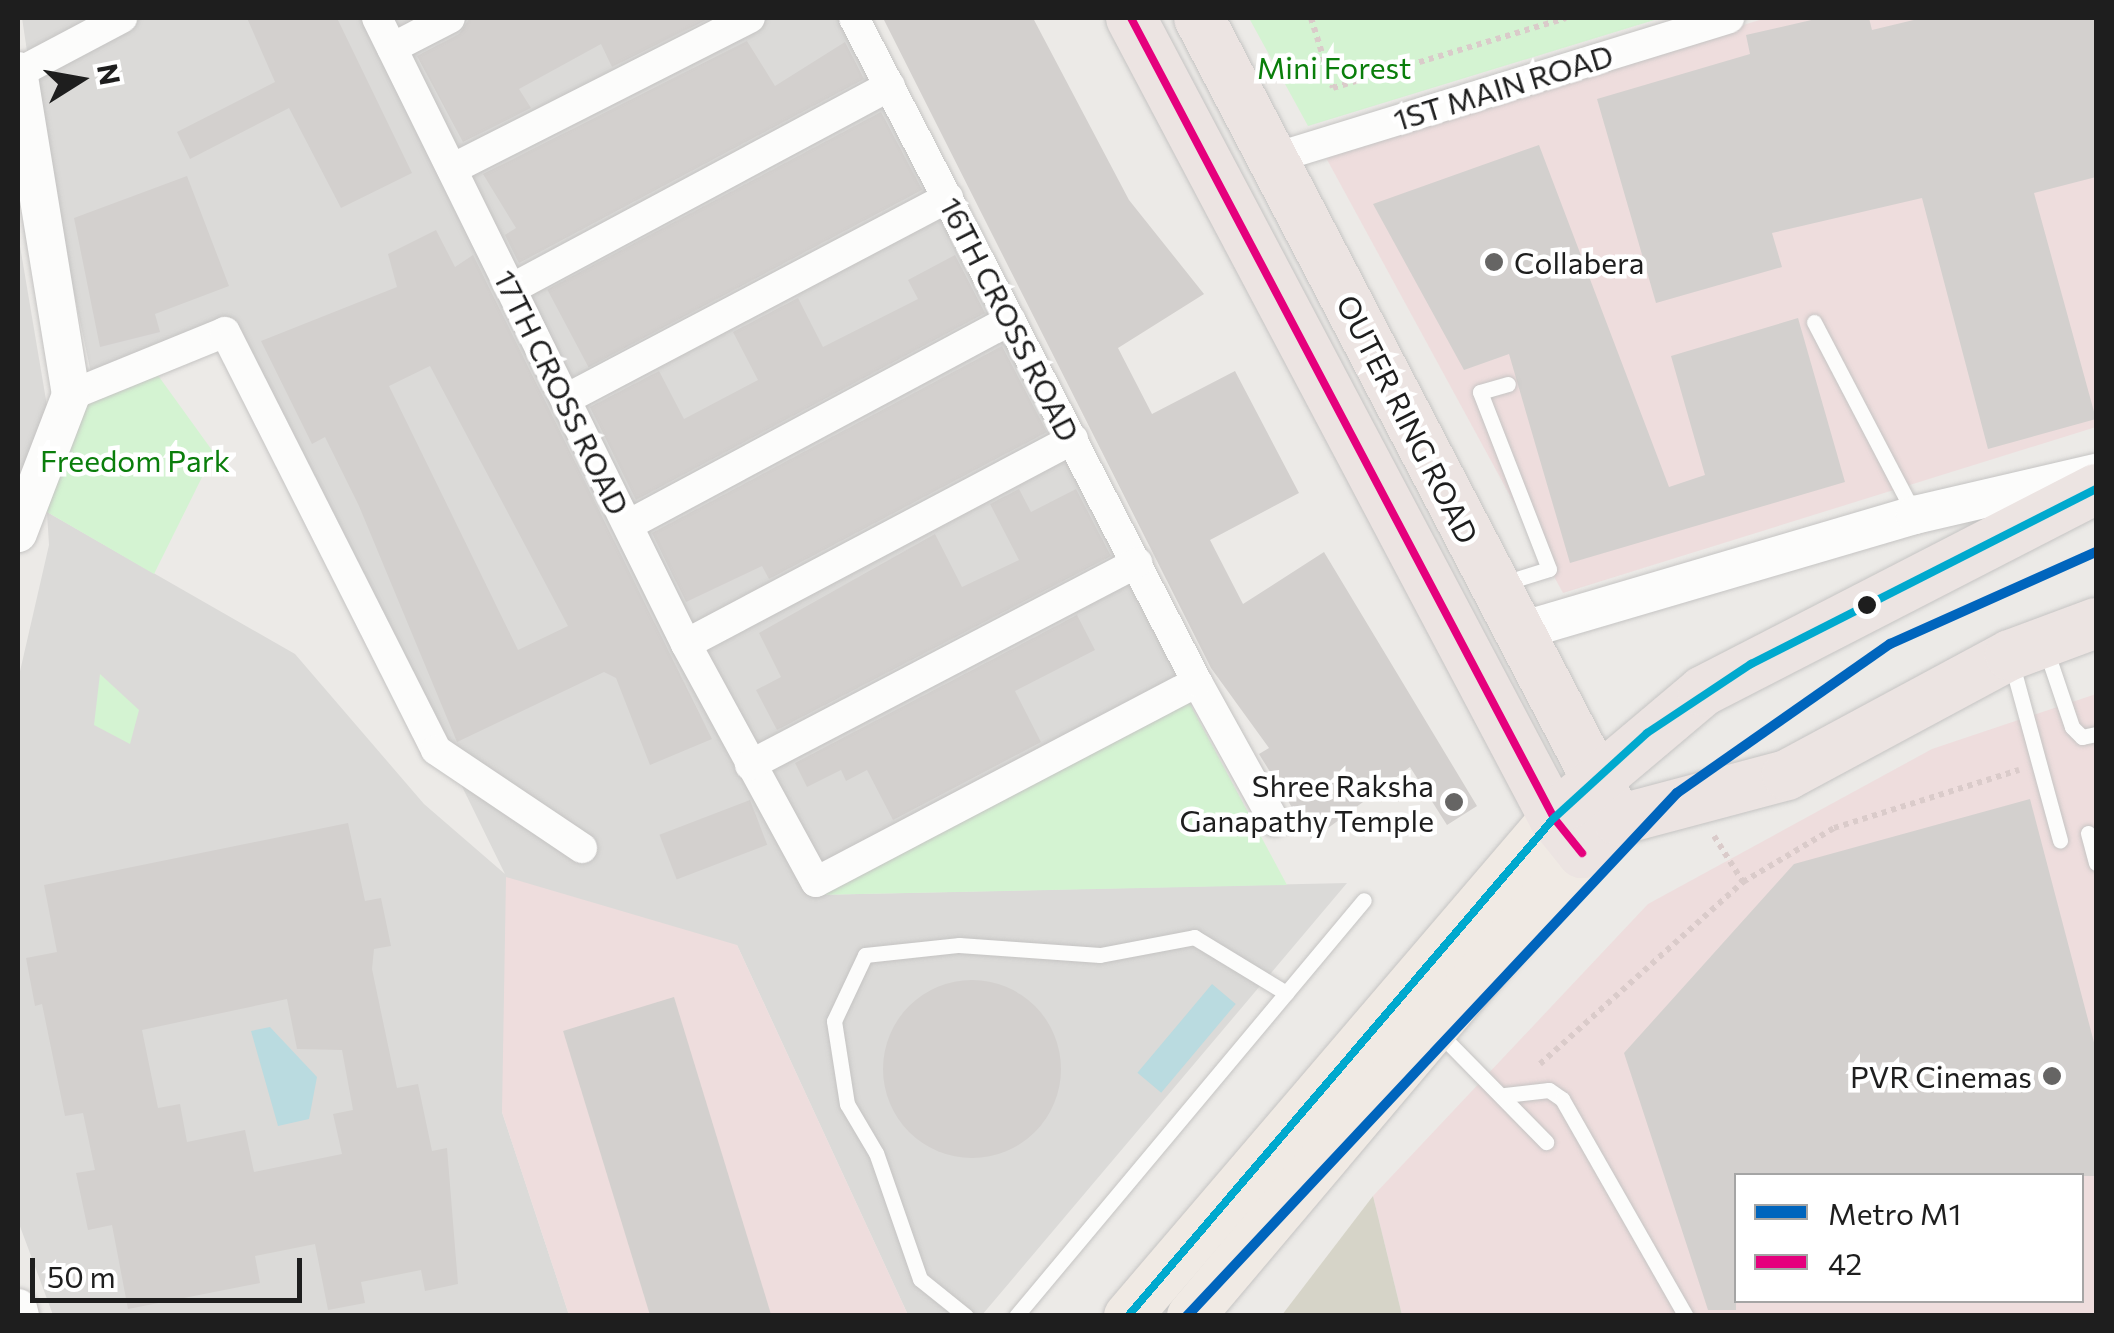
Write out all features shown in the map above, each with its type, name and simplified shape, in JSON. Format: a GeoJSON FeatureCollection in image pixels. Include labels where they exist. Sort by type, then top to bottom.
{"type":"FeatureCollection","features":[{"type":"Feature","properties":{"kind":"highway","name":"OUTER RING ROAD"},"geometry":{"type":"LineString","coordinates":[[1131,18],[1568,835]]}},
{"type":"Feature","properties":{"kind":"highway","name":"OUTER RING ROAD"},"geometry":{"type":"LineString","coordinates":[[1199,18],[1278,157],[1516,632],[1606,800]]}},
{"type":"Feature","properties":{"kind":"highway"},"geometry":{"type":"LineString","coordinates":[[1568,835],[1606,800],[1703,691],[2096,489]]}},
{"type":"Feature","properties":{"kind":"highway"},"geometry":{"type":"LineString","coordinates":[[1606,800],[1694,805],[1787,775],[2027,649],[2096,623]]}},
{"type":"Feature","properties":{"kind":"main road"},"geometry":{"type":"LineString","coordinates":[[1191,1316],[1433,1026],[1568,835]]}},
{"type":"Feature","properties":{"kind":"main road"},"geometry":{"type":"LineString","coordinates":[[1128,1316],[1568,835]]}},
{"type":"Feature","properties":{"kind":"street"},"geometry":{"type":"LineString","coordinates":[[18,533],[70,395],[18,73],[122,18]]}},
{"type":"Feature","properties":{"kind":"street","name":"17TH CROSS ROAD"},"geometry":{"type":"LineString","coordinates":[[378,18],[686,644],[816,882],[1197,682]]}},
{"type":"Feature","properties":{"kind":"street"},"geometry":{"type":"LineString","coordinates":[[392,48],[450,18]]}},
{"type":"Feature","properties":{"kind":"street"},"geometry":{"type":"LineString","coordinates":[[452,170],[750,18]]}},
{"type":"Feature","properties":{"kind":"street","name":"16TH CROSS ROAD"},"geometry":{"type":"LineString","coordinates":[[854,18],[1197,682],[1274,821]]}},
{"type":"Feature","properties":{"kind":"street","name":"1ST MAIN ROAD"},"geometry":{"type":"LineString","coordinates":[[1278,157],[1729,18]]}},
{"type":"Feature","properties":{"kind":"street"},"geometry":{"type":"LineString","coordinates":[[511,289],[890,86]]}},
{"type":"Feature","properties":{"kind":"street"},"geometry":{"type":"LineString","coordinates":[[566,399],[948,198]]}},
{"type":"Feature","properties":{"kind":"street"},"geometry":{"type":"LineString","coordinates":[[628,525],[1012,320]]}},
{"type":"Feature","properties":{"kind":"street"},"geometry":{"type":"LineString","coordinates":[[70,395],[225,332],[436,750],[582,848]]}},
{"type":"Feature","properties":{"kind":"street"},"geometry":{"type":"LineString","coordinates":[[686,644],[1072,439]]}},
{"type":"Feature","properties":{"kind":"street"},"geometry":{"type":"LineString","coordinates":[[1516,632],[1915,514],[2096,473]]}},
{"type":"Feature","properties":{"kind":"street"},"geometry":{"type":"LineString","coordinates":[[750,765],[1137,563]]}},
{"type":"Feature","properties":{"kind":"street"},"geometry":{"type":"LineString","coordinates":[[18,1308],[20,1316]]}},
{"type":"Feature","properties":{"kind":"lane"},"geometry":{"type":"LineString","coordinates":[[1814,322],[1915,514]]}},
{"type":"Feature","properties":{"kind":"lane"},"geometry":{"type":"LineString","coordinates":[[1493,586],[1549,569],[1480,392],[1508,384]]}},
{"type":"Feature","properties":{"kind":"lane"},"geometry":{"type":"LineString","coordinates":[[2027,649],[2072,727],[2082,737],[2096,734]]}},
{"type":"Feature","properties":{"kind":"lane"},"geometry":{"type":"LineString","coordinates":[[2027,649],[2038,764],[2060,840]]}},
{"type":"Feature","properties":{"kind":"lane"},"geometry":{"type":"LineString","coordinates":[[2088,832],[2096,863]]}},
{"type":"Feature","properties":{"kind":"lane"},"geometry":{"type":"LineString","coordinates":[[1016,1316],[1364,900]]}},
{"type":"Feature","properties":{"kind":"lane"},"geometry":{"type":"LineString","coordinates":[[966,1316],[920,1279],[876,1153],[847,1104],[834,1021],[865,956],[959,945],[1100,955],[1194,936],[1286,993]]}},
{"type":"Feature","properties":{"kind":"lane"},"geometry":{"type":"LineString","coordinates":[[1433,1026],[1505,1095],[1546,1142]]}},
{"type":"Feature","properties":{"kind":"lane"},"geometry":{"type":"LineString","coordinates":[[1505,1095],[1549,1090],[1562,1099],[1686,1316]]}},
{"type":"Feature","properties":{"kind":"path"},"geometry":{"type":"LineString","coordinates":[[1312,18],[1333,88],[1566,18]]}},
{"type":"Feature","properties":{"kind":"path"},"geometry":{"type":"LineString","coordinates":[[1505,1095],[1743,882],[1834,828],[2038,764]]}},
{"type":"Feature","properties":{"kind":"path"},"geometry":{"type":"LineString","coordinates":[[1694,805],[1743,882]]}},
{"type":"Feature","properties":{"kind":"shaded area"},"geometry":{"type":"Polygon","coordinates":[[[22,18],[92,18],[27,51],[22,18]]]}},
{"type":"Feature","properties":{"kind":"shaded area"},"geometry":{"type":"Polygon","coordinates":[[[139,18],[367,18],[813,895],[1347,883],[982,1315],[908,1315],[737,945],[502,1112],[569,1315],[53,1315],[18,1221],[18,680],[49,545],[47,512],[295,654],[424,804],[505,874],[232,318],[91,373],[28,76],[139,18]]]}},
{"type":"Feature","properties":{"kind":"shaded area"},"geometry":{"type":"Polygon","coordinates":[[[386,18],[838,18],[1182,681],[826,873],[666,577],[386,18]]]}},
{"type":"Feature","properties":{"kind":"shaded area"},"geometry":{"type":"Polygon","coordinates":[[[1766,18],[2096,18],[2096,427],[1563,593],[1324,154],[1766,18]]]}},
{"type":"Feature","properties":{"kind":"shaded area"},"geometry":{"type":"Polygon","coordinates":[[[18,234],[47,406],[18,510],[18,234]]]}},
{"type":"Feature","properties":{"kind":"shaded area"},"geometry":{"type":"Polygon","coordinates":[[[2096,694],[2096,1315],[1402,1315],[1373,1196],[1648,904],[1932,749],[2096,694]]]}},
{"type":"Feature","properties":{"kind":"shaded area"},"geometry":{"type":"Polygon","coordinates":[[[506,877],[737,945],[908,1315],[569,1315],[502,1112],[506,877]]]}},
{"type":"Feature","properties":{"kind":"shaded area"},"geometry":{"type":"Polygon","coordinates":[[[1373,1196],[1402,1315],[1282,1315],[1373,1196]]]}},
{"type":"Feature","properties":{"kind":"green space","name":"Mini Forest"},"geometry":{"type":"Polygon","coordinates":[[[1249,18],[1661,18],[1308,126],[1249,18]]]}},
{"type":"Feature","properties":{"kind":"green space","name":"Freedom Park"},"geometry":{"type":"Polygon","coordinates":[[[157,374],[214,453],[154,574],[47,512],[82,402],[157,374]]]}},
{"type":"Feature","properties":{"kind":"green space"},"geometry":{"type":"Polygon","coordinates":[[[100,674],[139,710],[130,744],[94,725],[100,674]]]}},
{"type":"Feature","properties":{"kind":"green space"},"geometry":{"type":"Polygon","coordinates":[[[1189,702],[1287,885],[812,895],[1189,702]]]}},
{"type":"Feature","properties":{"kind":"water"},"geometry":{"type":"Polygon","coordinates":[[[1212,984],[1236,1004],[1161,1093],[1137,1073],[1212,984]]]}},
{"type":"Feature","properties":{"kind":"water"},"geometry":{"type":"Polygon","coordinates":[[[270,1027],[317,1077],[309,1119],[278,1126],[251,1031],[270,1027]]]}},
{"type":"Feature","properties":{"kind":"building"},"geometry":{"type":"Polygon","coordinates":[[[247,18],[337,18],[412,173],[341,208],[289,108],[190,159],[177,132],[275,82],[247,18]]]}},
{"type":"Feature","properties":{"kind":"building"},"geometry":{"type":"Polygon","coordinates":[[[470,18],[710,18],[612,67],[601,44],[519,89],[531,108],[463,142],[417,56],[459,34],[470,18]]]}},
{"type":"Feature","properties":{"kind":"building"},"geometry":{"type":"Polygon","coordinates":[[[883,18],[1033,18],[1129,200],[1204,294],[1118,348],[1152,414],[1235,371],[1299,493],[1210,540],[1243,604],[1324,552],[1477,806],[1447,825],[1410,767],[1312,840],[1259,754],[1269,748],[1211,668],[883,18]]]}},
{"type":"Feature","properties":{"kind":"building"},"geometry":{"type":"Polygon","coordinates":[[[1820,18],[1869,18],[1872,30],[1922,18],[2096,18],[2096,177],[2034,193],[2096,419],[1988,449],[1922,198],[1772,233],[1782,267],[1656,303],[1597,99],[1750,54],[1746,35],[1820,18]]]}},
{"type":"Feature","properties":{"kind":"building"},"geometry":{"type":"Polygon","coordinates":[[[747,41],[775,86],[845,42],[864,79],[519,263],[505,235],[516,228],[483,174],[747,41]]]}},
{"type":"Feature","properties":{"kind":"building"},"geometry":{"type":"Polygon","coordinates":[[[881,112],[922,190],[589,367],[547,289],[881,112]]]}},
{"type":"Feature","properties":{"kind":"building"},"geometry":{"type":"Polygon","coordinates":[[[1539,145],[1669,487],[1705,475],[1671,356],[1798,318],[1845,482],[1570,563],[1509,354],[1464,370],[1373,204],[1539,145]]]}},
{"type":"Feature","properties":{"kind":"building"},"geometry":{"type":"Polygon","coordinates":[[[187,176],[229,286],[155,314],[160,332],[100,347],[74,218],[187,176]]]}},
{"type":"Feature","properties":{"kind":"building"},"geometry":{"type":"Polygon","coordinates":[[[436,230],[455,267],[473,255],[712,739],[650,765],[616,678],[604,672],[457,742],[359,506],[325,437],[312,444],[261,341],[397,287],[388,254],[436,230]],[[430,366],[389,386],[518,650],[568,626],[430,366]]]}},
{"type":"Feature","properties":{"kind":"building"},"geometry":{"type":"Polygon","coordinates":[[[955,255],[985,313],[636,500],[590,407],[659,371],[684,419],[758,380],[733,332],[798,298],[823,347],[918,299],[908,280],[955,255]]]}},
{"type":"Feature","properties":{"kind":"building"},"geometry":{"type":"Polygon","coordinates":[[[1002,346],[1047,432],[769,579],[762,566],[686,602],[652,533],[1002,346]]]}},
{"type":"Feature","properties":{"kind":"building"},"geometry":{"type":"Polygon","coordinates":[[[1019,489],[1031,512],[1076,489],[1111,556],[777,730],[756,690],[781,677],[759,633],[935,534],[962,587],[1019,560],[990,504],[1019,489]]]}},
{"type":"Feature","properties":{"kind":"building"},"geometry":{"type":"Polygon","coordinates":[[[1077,615],[1095,650],[1015,691],[1041,742],[893,820],[867,770],[846,781],[841,770],[807,787],[795,763],[1077,615]]]}},
{"type":"Feature","properties":{"kind":"building"},"geometry":{"type":"Polygon","coordinates":[[[2030,799],[2096,1050],[2096,1176],[1734,1173],[1736,1310],[1708,1310],[1624,1053],[1794,864],[2030,799]]]}},
{"type":"Feature","properties":{"kind":"building"},"geometry":{"type":"Polygon","coordinates":[[[750,800],[767,845],[677,880],[659,835],[750,800]]]}},
{"type":"Feature","properties":{"kind":"building"},"geometry":{"type":"Polygon","coordinates":[[[348,823],[365,901],[381,898],[391,946],[374,949],[372,969],[397,1088],[418,1084],[432,1151],[447,1148],[458,1284],[425,1291],[421,1270],[361,1282],[365,1303],[328,1310],[315,1244],[255,1256],[260,1283],[128,1309],[112,1225],[88,1230],[76,1173],[95,1170],[83,1113],[65,1116],[42,1004],[35,1006],[26,958],[57,952],[44,885],[348,823]],[[287,999],[142,1030],[158,1108],[180,1104],[187,1142],[245,1130],[254,1172],[342,1154],[333,1114],[353,1110],[342,1050],[297,1049],[287,999]]]}},
{"type":"Feature","properties":{"kind":"building"},"geometry":{"type":"Polygon","coordinates":[[[972,980],[1006,987],[1035,1006],[1054,1035],[1061,1069],[1054,1103],[1035,1132],[1006,1151],[972,1158],[938,1151],[909,1132],[890,1103],[883,1069],[890,1035],[909,1006],[938,987],[972,980]]]}},
{"type":"Feature","properties":{"kind":"building"},"geometry":{"type":"Polygon","coordinates":[[[674,997],[772,1316],[650,1316],[563,1031],[674,997]]]}},
{"type":"Feature","properties":{"kind":"metro line","name":"M1"},"geometry":{"type":"LineString","coordinates":[[1187,1316],[1677,793],[1890,644],[2096,552]]}},
{"type":"Feature","properties":{"kind":"transit line","name":"42"},"geometry":{"type":"LineString","coordinates":[[1131,18],[1554,818],[1582,853]]}},
{"type":"Feature","properties":{"kind":"transit line"},"geometry":{"type":"LineString","coordinates":[[1128,1316],[1554,818],[1647,733],[1751,664],[2096,489]]}},
{"type":"Feature","properties":{"kind":"place","name":"Collabera"},"geometry":{"type":"Point","coordinates":[1494,262]}},
{"type":"Feature","properties":{"kind":"place","name":"Shree Raksha Ganapathy Temple"},"geometry":{"type":"Point","coordinates":[1454,802]}},
{"type":"Feature","properties":{"kind":"place","name":"PVR Cinemas"},"geometry":{"type":"Point","coordinates":[2052,1076]}}]}
